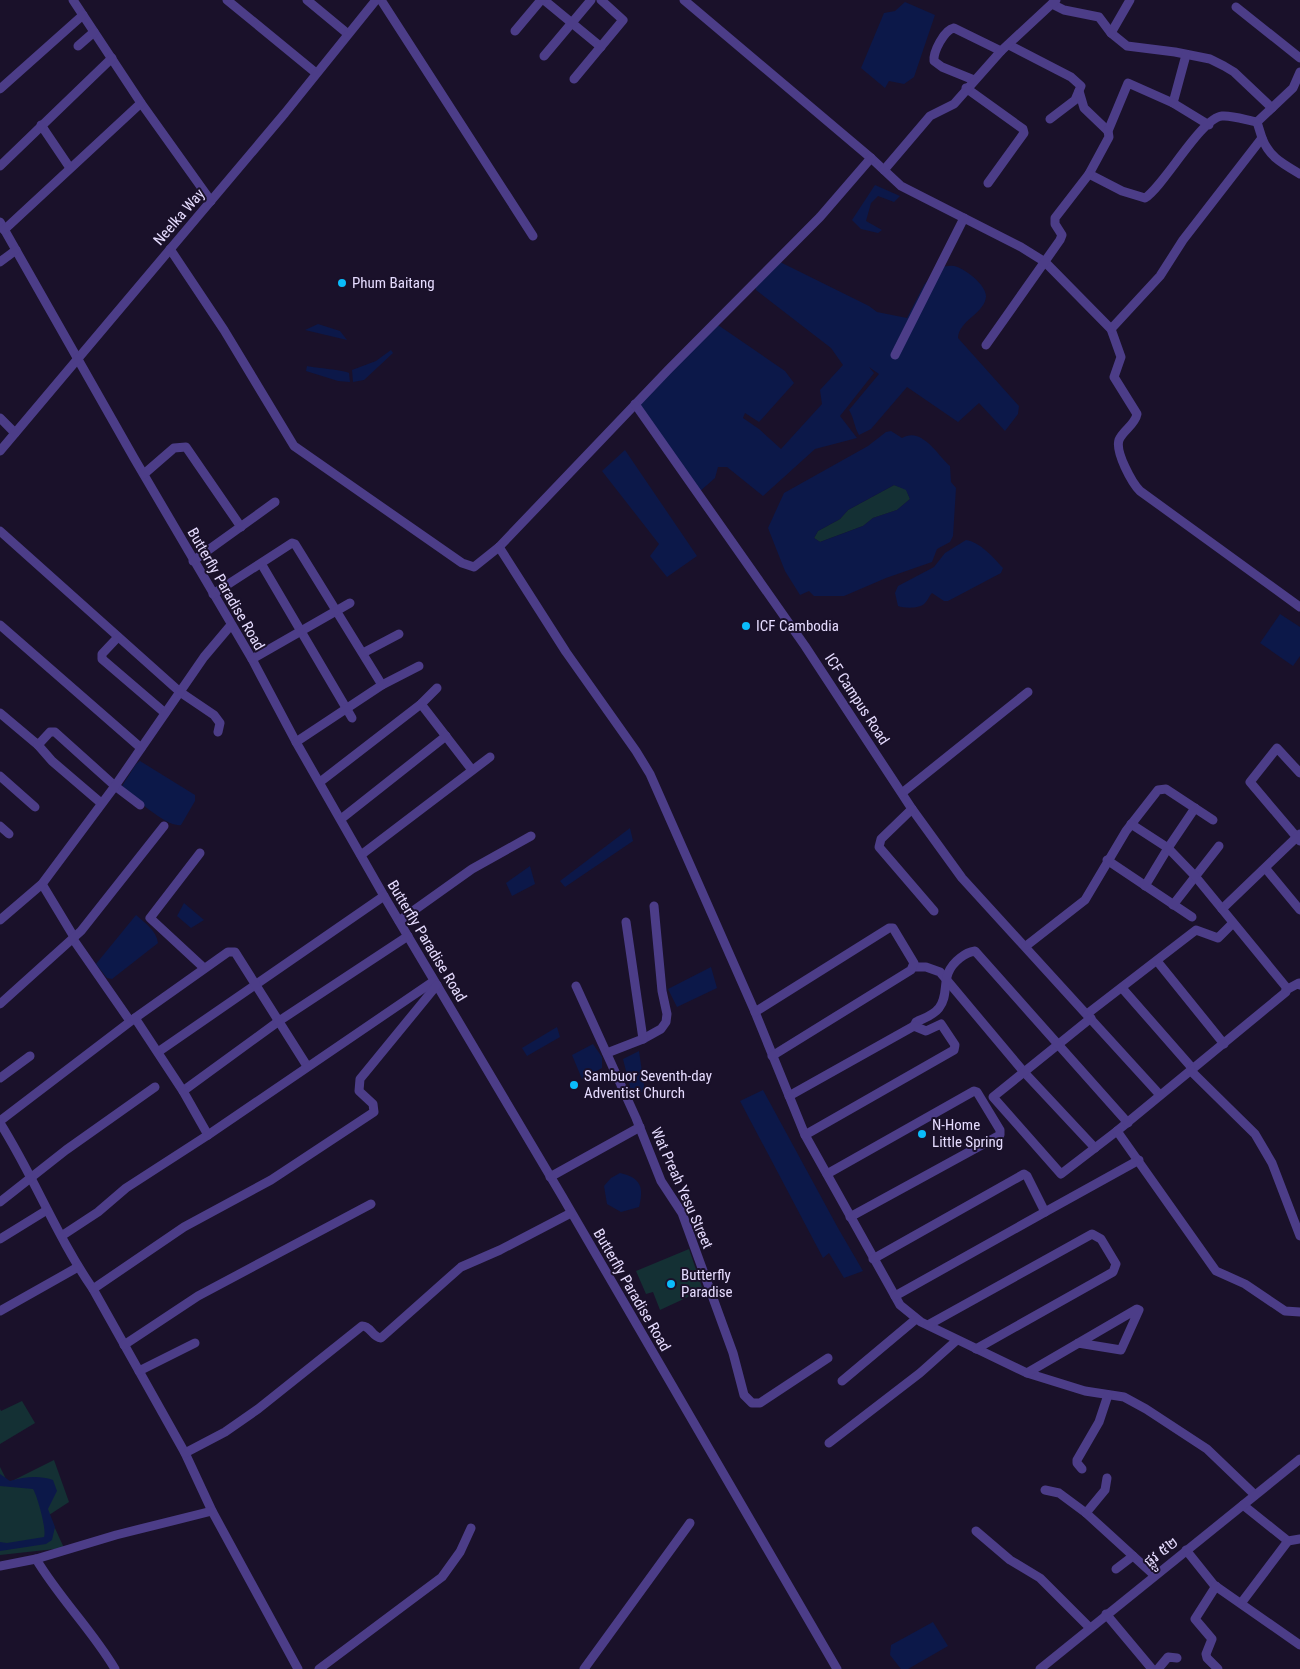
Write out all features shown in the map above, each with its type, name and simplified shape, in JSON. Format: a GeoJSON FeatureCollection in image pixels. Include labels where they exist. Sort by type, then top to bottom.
{"type":"FeatureCollection","features":[{"type":"Feature","properties":{"kind":"street"},"geometry":{"type":"LineString","coordinates":[[72,0],[140,103],[212,201]]}},
{"type":"Feature","properties":{"kind":"street"},"geometry":{"type":"LineString","coordinates":[[226,0],[316,73]]}},
{"type":"Feature","properties":{"kind":"street"},"geometry":{"type":"LineString","coordinates":[[307,0],[348,34]]}},
{"type":"Feature","properties":{"kind":"street","name":"Neelka Way"},"geometry":{"type":"LineString","coordinates":[[0,451],[212,201],[376,0]]}},
{"type":"Feature","properties":{"kind":"street"},"geometry":{"type":"LineString","coordinates":[[381,0],[534,236]]}},
{"type":"Feature","properties":{"kind":"street"},"geometry":{"type":"LineString","coordinates":[[515,31],[543,0],[600,48]]}},
{"type":"Feature","properties":{"kind":"street"},"geometry":{"type":"LineString","coordinates":[[544,56],[591,0]]}},
{"type":"Feature","properties":{"kind":"street"},"geometry":{"type":"LineString","coordinates":[[574,79],[623,20],[601,0]]}},
{"type":"Feature","properties":{"kind":"street"},"geometry":{"type":"LineString","coordinates":[[684,0],[871,158],[901,186],[1045,262],[1111,329],[1121,357],[1114,377],[1138,414],[1135,421],[1119,440],[1118,447],[1131,480],[1140,491],[1300,607]]}},
{"type":"Feature","properties":{"kind":"street"},"geometry":{"type":"LineString","coordinates":[[1111,33],[1130,0]]}},
{"type":"Feature","properties":{"kind":"street"},"geometry":{"type":"LineString","coordinates":[[884,170],[930,116],[950,108],[1001,51],[1054,2],[1072,12],[1096,16],[1111,33],[1127,46],[1210,59],[1228,68],[1272,108]]}},
{"type":"Feature","properties":{"kind":"street"},"geometry":{"type":"LineString","coordinates":[[1236,7],[1300,58]]}},
{"type":"Feature","properties":{"kind":"street"},"geometry":{"type":"LineString","coordinates":[[0,89],[83,15]]}},
{"type":"Feature","properties":{"kind":"street"},"geometry":{"type":"LineString","coordinates":[[974,80],[942,67],[934,61],[934,54],[947,30],[954,28],[1001,51]]}},
{"type":"Feature","properties":{"kind":"street"},"geometry":{"type":"LineString","coordinates":[[78,46],[94,32]]}},
{"type":"Feature","properties":{"kind":"street"},"geometry":{"type":"LineString","coordinates":[[1009,45],[1071,77],[1081,86],[1075,100],[1050,119]]}},
{"type":"Feature","properties":{"kind":"street"},"geometry":{"type":"LineString","coordinates":[[1173,103],[1186,55]]}},
{"type":"Feature","properties":{"kind":"street"},"geometry":{"type":"LineString","coordinates":[[0,166],[112,58]]}},
{"type":"Feature","properties":{"kind":"street"},"geometry":{"type":"LineString","coordinates":[[1257,122],[1293,88],[1300,72]]}},
{"type":"Feature","properties":{"kind":"street"},"geometry":{"type":"LineString","coordinates":[[986,345],[1045,262],[1062,234],[1054,224],[1055,218],[1089,174],[1109,137],[1108,131],[1128,83],[1173,103],[1209,125]]}},
{"type":"Feature","properties":{"kind":"street"},"geometry":{"type":"LineString","coordinates":[[966,88],[1022,129],[1024,133],[988,184]]}},
{"type":"Feature","properties":{"kind":"street"},"geometry":{"type":"LineString","coordinates":[[1079,91],[1084,108],[1108,131]]}},
{"type":"Feature","properties":{"kind":"street"},"geometry":{"type":"LineString","coordinates":[[2,226],[70,168],[140,103]]}},
{"type":"Feature","properties":{"kind":"street"},"geometry":{"type":"LineString","coordinates":[[1089,174],[1122,191],[1145,198],[1185,149],[1209,125],[1222,116],[1257,122]]}},
{"type":"Feature","properties":{"kind":"street"},"geometry":{"type":"LineString","coordinates":[[1257,122],[1268,151],[1276,160],[1300,174]]}},
{"type":"Feature","properties":{"kind":"street"},"geometry":{"type":"LineString","coordinates":[[41,125],[70,168]]}},
{"type":"Feature","properties":{"kind":"street"},"geometry":{"type":"LineString","coordinates":[[1111,329],[1160,276],[1183,240],[1262,138]]}},
{"type":"Feature","properties":{"kind":"street"},"geometry":{"type":"LineString","coordinates":[[170,249],[224,330],[297,449],[467,566],[474,567],[499,547],[635,404],[820,218],[871,158]]}},
{"type":"Feature","properties":{"kind":"street"},"geometry":{"type":"LineString","coordinates":[[895,355],[964,218]]}},
{"type":"Feature","properties":{"kind":"street","name":"Butterfly Paradise Road"},"geometry":{"type":"LineString","coordinates":[[2,226],[79,358],[193,561],[252,659],[296,742],[384,896],[837,1669]]}},
{"type":"Feature","properties":{"kind":"street"},"geometry":{"type":"LineString","coordinates":[[0,262],[16,250]]}},
{"type":"Feature","properties":{"kind":"street","name":"ICF Campus Road"},"geometry":{"type":"LineString","coordinates":[[635,404],[805,646],[912,809],[962,878],[1160,1095]]}},
{"type":"Feature","properties":{"kind":"street"},"geometry":{"type":"LineString","coordinates":[[0,418],[15,433]]}},
{"type":"Feature","properties":{"kind":"street"},"geometry":{"type":"LineString","coordinates":[[144,474],[174,448],[186,447],[241,527]]}},
{"type":"Feature","properties":{"kind":"street"},"geometry":{"type":"LineString","coordinates":[[193,561],[275,502]]}},
{"type":"Feature","properties":{"kind":"street"},"geometry":{"type":"LineString","coordinates":[[0,531],[180,692],[219,720],[218,732]]}},
{"type":"Feature","properties":{"kind":"street"},"geometry":{"type":"LineString","coordinates":[[213,594],[262,565],[292,543],[295,544],[338,610],[382,685]]}},
{"type":"Feature","properties":{"kind":"street"},"geometry":{"type":"LineString","coordinates":[[499,547],[566,652],[636,751],[650,774],[755,1012],[805,1135],[900,1306],[928,1326],[1027,1373],[1085,1391],[1124,1398],[1167,1421],[1207,1449],[1255,1494]]}},
{"type":"Feature","properties":{"kind":"street"},"geometry":{"type":"LineString","coordinates":[[262,565],[352,718]]}},
{"type":"Feature","properties":{"kind":"street"},"geometry":{"type":"LineString","coordinates":[[252,659],[350,603]]}},
{"type":"Feature","properties":{"kind":"street"},"geometry":{"type":"LineString","coordinates":[[0,625],[141,748]]}},
{"type":"Feature","properties":{"kind":"street"},"geometry":{"type":"LineString","coordinates":[[0,920],[42,884],[115,786],[180,692],[231,625]]}},
{"type":"Feature","properties":{"kind":"street"},"geometry":{"type":"LineString","coordinates":[[363,653],[399,634]]}},
{"type":"Feature","properties":{"kind":"street"},"geometry":{"type":"LineString","coordinates":[[118,637],[102,654],[102,659],[165,713]]}},
{"type":"Feature","properties":{"kind":"street"},"geometry":{"type":"LineString","coordinates":[[296,742],[382,685],[419,666]]}},
{"type":"Feature","properties":{"kind":"street"},"geometry":{"type":"LineString","coordinates":[[320,782],[421,704],[437,688]]}},
{"type":"Feature","properties":{"kind":"street"},"geometry":{"type":"LineString","coordinates":[[902,793],[1028,692]]}},
{"type":"Feature","properties":{"kind":"street"},"geometry":{"type":"LineString","coordinates":[[421,704],[472,770]]}},
{"type":"Feature","properties":{"kind":"street"},"geometry":{"type":"LineString","coordinates":[[0,712],[52,761],[101,803]]}},
{"type":"Feature","properties":{"kind":"street"},"geometry":{"type":"LineString","coordinates":[[38,746],[50,732],[55,732],[115,786],[140,805]]}},
{"type":"Feature","properties":{"kind":"street"},"geometry":{"type":"LineString","coordinates":[[341,819],[446,736]]}},
{"type":"Feature","properties":{"kind":"street"},"geometry":{"type":"LineString","coordinates":[[1222,910],[1299,837],[1250,782],[1277,748],[1300,773]]}},
{"type":"Feature","properties":{"kind":"street"},"geometry":{"type":"LineString","coordinates":[[361,855],[490,757]]}},
{"type":"Feature","properties":{"kind":"street"},"geometry":{"type":"LineString","coordinates":[[2,781],[35,807]]}},
{"type":"Feature","properties":{"kind":"street"},"geometry":{"type":"LineString","coordinates":[[1026,946],[1085,900],[1107,860],[1131,824],[1162,789],[1213,820]]}},
{"type":"Feature","properties":{"kind":"street"},"geometry":{"type":"LineString","coordinates":[[1145,886],[1195,808]]}},
{"type":"Feature","properties":{"kind":"street"},"geometry":{"type":"LineString","coordinates":[[912,809],[881,838],[879,847],[934,911]]}},
{"type":"Feature","properties":{"kind":"street"},"geometry":{"type":"LineString","coordinates":[[1131,824],[1168,848],[1195,876],[1286,990]]}},
{"type":"Feature","properties":{"kind":"street"},"geometry":{"type":"LineString","coordinates":[[0,826],[9,834]]}},
{"type":"Feature","properties":{"kind":"street"},"geometry":{"type":"LineString","coordinates":[[0,1004],[73,938],[164,826]]}},
{"type":"Feature","properties":{"kind":"street"},"geometry":{"type":"LineString","coordinates":[[399,921],[472,869],[531,836]]}},
{"type":"Feature","properties":{"kind":"street"},"geometry":{"type":"LineString","coordinates":[[1173,905],[1218,846]]}},
{"type":"Feature","properties":{"kind":"street"},"geometry":{"type":"LineString","coordinates":[[200,853],[150,918],[204,968]]}},
{"type":"Feature","properties":{"kind":"street"},"geometry":{"type":"LineString","coordinates":[[1107,860],[1192,917]]}},
{"type":"Feature","properties":{"kind":"street"},"geometry":{"type":"LineString","coordinates":[[1266,869],[1300,910]]}},
{"type":"Feature","properties":{"kind":"street"},"geometry":{"type":"LineString","coordinates":[[42,884],[73,938],[158,1052],[208,1135]]}},
{"type":"Feature","properties":{"kind":"street"},"geometry":{"type":"LineString","coordinates":[[158,1052],[384,896]]}},
{"type":"Feature","properties":{"kind":"street"},"geometry":{"type":"LineString","coordinates":[[607,1052],[643,1039],[661,1028],[666,1022],[667,1014],[662,991],[654,906]]}},
{"type":"Feature","properties":{"kind":"street"},"geometry":{"type":"LineString","coordinates":[[626,922],[643,1039]]}},
{"type":"Feature","properties":{"kind":"street"},"geometry":{"type":"LineString","coordinates":[[1233,923],[1218,938],[1196,930],[1122,988],[993,1097],[1058,1172],[1064,1174],[1283,996],[1286,990],[1300,983]]}},
{"type":"Feature","properties":{"kind":"street"},"geometry":{"type":"LineString","coordinates":[[755,1012],[889,928],[894,928],[914,963],[914,967]]}},
{"type":"Feature","properties":{"kind":"street"},"geometry":{"type":"LineString","coordinates":[[183,1091],[279,1021],[408,936]]}},
{"type":"Feature","properties":{"kind":"street"},"geometry":{"type":"LineString","coordinates":[[298,1669],[212,1511],[185,1453],[93,1289],[78,1267],[63,1235],[47,1210],[31,1177],[0,1123],[132,1019],[232,950],[256,984],[307,1066]]}},
{"type":"Feature","properties":{"kind":"street"},"geometry":{"type":"LineString","coordinates":[[789,1096],[914,1026],[916,1022],[930,1016],[941,1006],[946,978],[955,962],[971,951],[978,953],[1128,1123]]}},
{"type":"Feature","properties":{"kind":"street"},"geometry":{"type":"LineString","coordinates":[[1157,961],[1224,1044]]}},
{"type":"Feature","properties":{"kind":"street"},"geometry":{"type":"LineString","coordinates":[[772,1056],[914,967],[921,966],[934,969],[946,978],[1023,1071],[1095,1148]]}},
{"type":"Feature","properties":{"kind":"street"},"geometry":{"type":"LineString","coordinates":[[63,1235],[98,1212],[126,1188],[208,1135],[307,1066],[436,983]]}},
{"type":"Feature","properties":{"kind":"street"},"geometry":{"type":"LineString","coordinates":[[93,1289],[184,1227],[271,1180],[374,1112],[373,1104],[359,1091],[360,1079],[436,983]]}},
{"type":"Feature","properties":{"kind":"street","name":"Wat Preah Yesu Street"},"geometry":{"type":"LineString","coordinates":[[576,986],[607,1052],[661,1181],[682,1213],[733,1353],[744,1395],[752,1403],[760,1403],[828,1358]]}},
{"type":"Feature","properties":{"kind":"street"},"geometry":{"type":"LineString","coordinates":[[1122,988],[1192,1070],[1255,1134],[1272,1163],[1300,1236]]}},
{"type":"Feature","properties":{"kind":"street"},"geometry":{"type":"LineString","coordinates":[[805,1135],[955,1048],[941,1024],[926,1032],[914,1026]]}},
{"type":"Feature","properties":{"kind":"street"},"geometry":{"type":"LineString","coordinates":[[0,1078],[30,1056]]}},
{"type":"Feature","properties":{"kind":"street"},"geometry":{"type":"LineString","coordinates":[[0,1202],[31,1177],[155,1087]]}},
{"type":"Feature","properties":{"kind":"street"},"geometry":{"type":"LineString","coordinates":[[827,1174],[974,1091],[977,1092],[1000,1130],[1000,1135],[850,1217]]}},
{"type":"Feature","properties":{"kind":"street"},"geometry":{"type":"LineString","coordinates":[[550,1177],[640,1128]]}},
{"type":"Feature","properties":{"kind":"street"},"geometry":{"type":"LineString","coordinates":[[1118,1131],[1216,1271],[1245,1284],[1285,1311],[1300,1312]]}},
{"type":"Feature","properties":{"kind":"street"},"geometry":{"type":"LineString","coordinates":[[894,1296],[1139,1160]]}},
{"type":"Feature","properties":{"kind":"street"},"geometry":{"type":"LineString","coordinates":[[873,1259],[1024,1174],[1036,1191],[1045,1212]]}},
{"type":"Feature","properties":{"kind":"street"},"geometry":{"type":"LineString","coordinates":[[124,1345],[198,1296],[371,1204]]}},
{"type":"Feature","properties":{"kind":"street"},"geometry":{"type":"LineString","coordinates":[[0,1239],[47,1210]]}},
{"type":"Feature","properties":{"kind":"street"},"geometry":{"type":"LineString","coordinates":[[185,1453],[225,1432],[258,1409],[362,1326],[368,1328],[375,1336],[381,1338],[461,1267],[500,1250],[571,1213]]}},
{"type":"Feature","properties":{"kind":"street"},"geometry":{"type":"LineString","coordinates":[[928,1326],[1092,1234],[1101,1239],[1116,1264],[1113,1272],[976,1348]]}},
{"type":"Feature","properties":{"kind":"street"},"geometry":{"type":"LineString","coordinates":[[0,1311],[78,1267]]}},
{"type":"Feature","properties":{"kind":"street"},"geometry":{"type":"LineString","coordinates":[[1027,1373],[1078,1343],[1137,1309],[1139,1310],[1121,1350],[1078,1343]]}},
{"type":"Feature","properties":{"kind":"street"},"geometry":{"type":"LineString","coordinates":[[842,1381],[916,1319]]}},
{"type":"Feature","properties":{"kind":"street"},"geometry":{"type":"LineString","coordinates":[[829,1443],[920,1373],[957,1340]]}},
{"type":"Feature","properties":{"kind":"street"},"geometry":{"type":"LineString","coordinates":[[139,1371],[195,1343]]}},
{"type":"Feature","properties":{"kind":"street"},"geometry":{"type":"LineString","coordinates":[[1082,1469],[1076,1463],[1077,1460],[1099,1422],[1108,1395]]}},
{"type":"Feature","properties":{"kind":"street","name":"ផ្លូវ ៥២"},"geometry":{"type":"LineString","coordinates":[[1040,1669],[1300,1459]]}},
{"type":"Feature","properties":{"kind":"street"},"geometry":{"type":"LineString","coordinates":[[1086,1513],[1105,1490],[1107,1478]]}},
{"type":"Feature","properties":{"kind":"street"},"geometry":{"type":"LineString","coordinates":[[1045,1490],[1059,1493],[1086,1513],[1154,1575]]}},
{"type":"Feature","properties":{"kind":"street"},"geometry":{"type":"LineString","coordinates":[[1243,1504],[1288,1540],[1300,1539]]}},
{"type":"Feature","properties":{"kind":"street"},"geometry":{"type":"LineString","coordinates":[[0,1566],[36,1559],[116,1535],[212,1511]]}},
{"type":"Feature","properties":{"kind":"street"},"geometry":{"type":"LineString","coordinates":[[584,1669],[690,1523]]}},
{"type":"Feature","properties":{"kind":"street"},"geometry":{"type":"LineString","coordinates":[[319,1669],[442,1577],[460,1552],[471,1528]]}},
{"type":"Feature","properties":{"kind":"street"},"geometry":{"type":"LineString","coordinates":[[976,1531],[1010,1560],[1040,1578],[1090,1628]]}},
{"type":"Feature","properties":{"kind":"street"},"geometry":{"type":"LineString","coordinates":[[1242,1602],[1288,1540]]}},
{"type":"Feature","properties":{"kind":"street"},"geometry":{"type":"LineString","coordinates":[[1186,1550],[1216,1586],[1298,1640]]}},
{"type":"Feature","properties":{"kind":"street"},"geometry":{"type":"LineString","coordinates":[[1116,1569],[1133,1556]]}},
{"type":"Feature","properties":{"kind":"street"},"geometry":{"type":"LineString","coordinates":[[36,1559],[64,1602],[103,1650],[115,1669]]}},
{"type":"Feature","properties":{"kind":"street"},"geometry":{"type":"LineString","coordinates":[[1216,1586],[1195,1619],[1211,1635],[1212,1642],[1206,1654],[1207,1658],[1218,1669]]}},
{"type":"Feature","properties":{"kind":"street"},"geometry":{"type":"LineString","coordinates":[[1106,1614],[1152,1669]]}},
{"type":"Feature","properties":{"kind":"street"},"geometry":{"type":"LineString","coordinates":[[1158,1669],[1168,1657],[1177,1658]]}},
{"type":"Feature","properties":{"kind":"green space"},"geometry":{"type":"Polygon","coordinates":[[[894,485],[906,489],[910,499],[897,510],[873,518],[863,526],[820,542],[814,538],[818,531],[840,519],[848,510],[894,485]]]}},
{"type":"Feature","properties":{"kind":"green space","name":"Butterfly Paradise"},"geometry":{"type":"Polygon","coordinates":[[[689,1249],[703,1290],[660,1310],[653,1292],[646,1294],[636,1271],[689,1249]]]}},
{"type":"Feature","properties":{"kind":"green space"},"geometry":{"type":"Polygon","coordinates":[[[22,1401],[35,1423],[0,1444],[0,1409],[1,1411],[22,1401]]]}},
{"type":"Feature","properties":{"kind":"green space"},"geometry":{"type":"Polygon","coordinates":[[[54,1460],[69,1502],[49,1515],[64,1548],[0,1555],[0,1467],[8,1483],[54,1460]]]}},
{"type":"Feature","properties":{"kind":"shaded area"},"geometry":{"type":"Polygon","coordinates":[[[905,2],[935,15],[914,77],[904,84],[889,81],[885,88],[861,68],[884,13],[895,11],[905,2]]]}},
{"type":"Feature","properties":{"kind":"shaded area"},"geometry":{"type":"Polygon","coordinates":[[[875,185],[900,196],[894,202],[878,196],[871,203],[866,221],[882,230],[878,233],[861,229],[852,220],[875,185]]]}},
{"type":"Feature","properties":{"kind":"shaded area"},"geometry":{"type":"Polygon","coordinates":[[[778,261],[869,306],[877,312],[907,318],[924,285],[938,268],[952,266],[963,270],[979,282],[983,287],[986,297],[981,308],[963,326],[958,338],[1019,406],[1018,414],[1005,431],[979,403],[958,422],[907,387],[871,429],[859,435],[849,410],[879,374],[869,367],[874,373],[840,416],[857,438],[815,449],[763,496],[727,467],[718,467],[715,478],[699,492],[638,404],[718,325],[785,371],[794,383],[759,422],[745,413],[743,418],[759,429],[781,449],[822,404],[820,390],[843,365],[831,348],[756,290],[756,284],[778,261]]]}},
{"type":"Feature","properties":{"kind":"shaded area"},"geometry":{"type":"Polygon","coordinates":[[[318,324],[340,331],[347,340],[305,330],[318,324]]]}},
{"type":"Feature","properties":{"kind":"shaded area"},"geometry":{"type":"Polygon","coordinates":[[[391,350],[393,353],[364,380],[353,382],[352,370],[376,361],[391,350]]]}},
{"type":"Feature","properties":{"kind":"shaded area"},"geometry":{"type":"Polygon","coordinates":[[[307,366],[349,373],[350,382],[338,381],[306,371],[307,366]]]}},
{"type":"Feature","properties":{"kind":"shaded area"},"geometry":{"type":"Polygon","coordinates":[[[891,431],[902,438],[909,435],[923,439],[950,466],[951,482],[956,488],[953,536],[950,542],[937,549],[932,562],[886,578],[844,596],[814,596],[809,591],[800,595],[785,571],[768,528],[784,493],[868,446],[886,432],[891,431]],[[894,485],[848,510],[840,519],[818,531],[814,538],[820,542],[863,526],[873,518],[897,510],[910,499],[906,490],[894,485]]]}},
{"type":"Feature","properties":{"kind":"shaded area"},"geometry":{"type":"Polygon","coordinates":[[[625,450],[697,556],[667,577],[650,556],[659,544],[602,471],[625,450]]]}},
{"type":"Feature","properties":{"kind":"shaded area"},"geometry":{"type":"Polygon","coordinates":[[[966,540],[981,547],[991,555],[1003,568],[1001,573],[948,601],[944,601],[932,593],[921,606],[911,608],[898,606],[895,593],[898,586],[934,567],[945,553],[966,540]]]}},
{"type":"Feature","properties":{"kind":"shaded area"},"geometry":{"type":"Polygon","coordinates":[[[1280,614],[1300,627],[1300,656],[1293,666],[1260,643],[1280,614]]]}},
{"type":"Feature","properties":{"kind":"shaded area"},"geometry":{"type":"Polygon","coordinates":[[[140,761],[195,795],[195,801],[181,825],[175,825],[159,817],[141,804],[122,786],[140,761]]]}},
{"type":"Feature","properties":{"kind":"shaded area"},"geometry":{"type":"Polygon","coordinates":[[[630,828],[633,841],[565,887],[560,881],[630,828]]]}},
{"type":"Feature","properties":{"kind":"shaded area"},"geometry":{"type":"Polygon","coordinates":[[[530,866],[535,884],[512,896],[506,883],[530,866]]]}},
{"type":"Feature","properties":{"kind":"shaded area"},"geometry":{"type":"Polygon","coordinates":[[[184,903],[204,920],[191,928],[177,916],[184,903]]]}},
{"type":"Feature","properties":{"kind":"shaded area"},"geometry":{"type":"Polygon","coordinates":[[[136,915],[153,931],[158,943],[112,979],[107,978],[96,964],[136,915]]]}},
{"type":"Feature","properties":{"kind":"shaded area"},"geometry":{"type":"Polygon","coordinates":[[[711,967],[717,988],[677,1007],[668,989],[711,967]]]}},
{"type":"Feature","properties":{"kind":"shaded area"},"geometry":{"type":"Polygon","coordinates":[[[557,1027],[560,1037],[527,1056],[522,1048],[557,1027]]]}},
{"type":"Feature","properties":{"kind":"shaded area"},"geometry":{"type":"Polygon","coordinates":[[[593,1044],[602,1057],[602,1068],[582,1079],[572,1055],[593,1044]]]}},
{"type":"Feature","properties":{"kind":"shaded area"},"geometry":{"type":"Polygon","coordinates":[[[639,1051],[645,1092],[631,1091],[623,1059],[639,1051]]]}},
{"type":"Feature","properties":{"kind":"shaded area"},"geometry":{"type":"Polygon","coordinates":[[[763,1090],[863,1271],[844,1278],[829,1253],[823,1258],[740,1101],[763,1090]]]}},
{"type":"Feature","properties":{"kind":"shaded area"},"geometry":{"type":"Polygon","coordinates":[[[620,1173],[637,1181],[641,1189],[639,1207],[621,1212],[607,1204],[604,1186],[611,1178],[620,1173]]]}},
{"type":"Feature","properties":{"kind":"shaded area"},"geometry":{"type":"Polygon","coordinates":[[[0,1474],[10,1481],[32,1477],[53,1480],[57,1491],[48,1509],[55,1527],[52,1540],[46,1544],[0,1551],[0,1542],[7,1543],[44,1537],[45,1533],[33,1489],[0,1486],[0,1474]]]}},
{"type":"Feature","properties":{"kind":"shaded area"},"geometry":{"type":"Polygon","coordinates":[[[933,1622],[948,1646],[908,1669],[901,1669],[890,1655],[891,1645],[933,1622]]]}},
{"type":"Feature","properties":{"kind":"place","name":"Phum Baitang"},"geometry":{"type":"Point","coordinates":[342,283]}},
{"type":"Feature","properties":{"kind":"place","name":"ICF Cambodia"},"geometry":{"type":"Point","coordinates":[746,626]}},
{"type":"Feature","properties":{"kind":"place","name":"Sambuor Seventh-day Adventist Church"},"geometry":{"type":"Point","coordinates":[574,1085]}},
{"type":"Feature","properties":{"kind":"place","name":"N-Home Little Spring"},"geometry":{"type":"Point","coordinates":[922,1134]}},
{"type":"Feature","properties":{"kind":"place","name":"Butterfly Paradise"},"geometry":{"type":"Point","coordinates":[671,1284]}}]}
